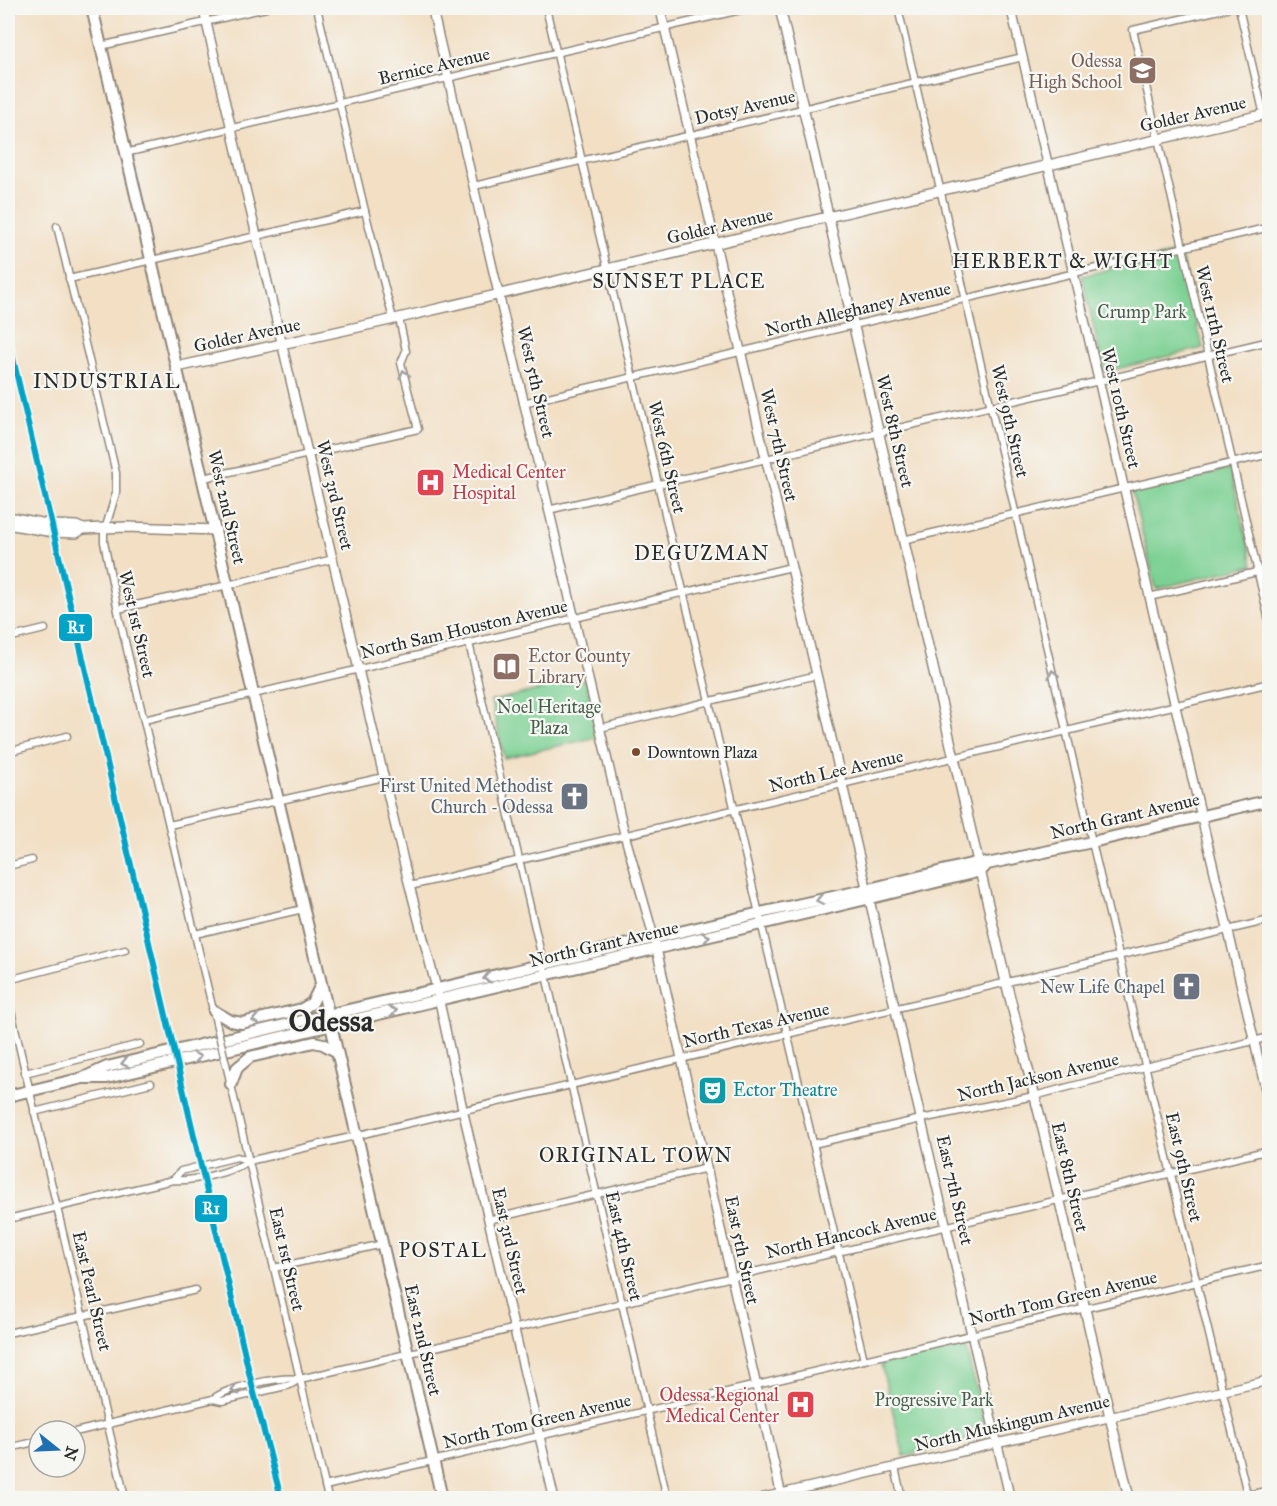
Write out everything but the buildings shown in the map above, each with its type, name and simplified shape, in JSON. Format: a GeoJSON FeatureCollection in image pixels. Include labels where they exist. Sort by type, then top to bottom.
{"type":"FeatureCollection","features":[{"type":"Feature","properties":{"kind":"main road","name":"West 2nd Street"},"geometry":{"type":"LineString","coordinates":[[92,8],[204,478],[329,1020]]}},
{"type":"Feature","properties":{"kind":"main road","name":"West 8th Street"},"geometry":{"type":"LineString","coordinates":[[780,8],[903,540],[982,866]]}},
{"type":"Feature","properties":{"kind":"main road","name":"Golder Avenue"},"geometry":{"type":"LineString","coordinates":[[177,367],[396,319],[1266,114]]}},
{"type":"Feature","properties":{"kind":"main road"},"geometry":{"type":"LineString","coordinates":[[8,521],[14,518],[52,525],[76,526],[83,529],[155,527],[216,530]]}},
{"type":"Feature","properties":{"kind":"main road","name":"North Grant Avenue"},"geometry":{"type":"LineString","coordinates":[[8,1096],[83,1078],[107,1067],[224,1045],[1269,800]]}},
{"type":"Feature","properties":{"kind":"main road","name":"East 8th Street"},"geometry":{"type":"LineString","coordinates":[[982,866],[1006,982],[1129,1498]]}},
{"type":"Feature","properties":{"kind":"main road"},"geometry":{"type":"LineString","coordinates":[[214,1011],[239,1024],[302,1009],[312,1003],[321,985]]}},
{"type":"Feature","properties":{"kind":"main road","name":"East 2nd Street"},"geometry":{"type":"LineString","coordinates":[[329,1020],[384,1244],[442,1498]]}},
{"type":"Feature","properties":{"kind":"main road"},"geometry":{"type":"LineString","coordinates":[[231,1084],[240,1064],[254,1056],[314,1042],[336,1051]]}},
{"type":"Feature","properties":{"kind":"street","name":"West 3rd Street"},"geometry":{"type":"LineString","coordinates":[[203,8],[384,777],[438,995]]}},
{"type":"Feature","properties":{"kind":"street"},"geometry":{"type":"LineString","coordinates":[[101,46],[266,8]]}},
{"type":"Feature","properties":{"kind":"street"},"geometry":{"type":"LineString","coordinates":[[204,478],[418,429],[401,363],[406,351],[364,211],[317,8]]}},
{"type":"Feature","properties":{"kind":"street","name":"West 5th Street"},"geometry":{"type":"LineString","coordinates":[[432,8],[625,836],[655,944]]}},
{"type":"Feature","properties":{"kind":"street","name":"West 6th Street"},"geometry":{"type":"LineString","coordinates":[[546,8],[734,810],[762,918],[864,1360]]}},
{"type":"Feature","properties":{"kind":"street","name":"West 7th Street"},"geometry":{"type":"LineString","coordinates":[[660,8],[842,784],[870,894]]}},
{"type":"Feature","properties":{"kind":"street","name":"Bernice Avenue"},"geometry":{"type":"LineString","coordinates":[[125,153],[749,8]]}},
{"type":"Feature","properties":{"kind":"street","name":"West 9th Street"},"geometry":{"type":"LineString","coordinates":[[898,8],[1092,842]]}},
{"type":"Feature","properties":{"kind":"street","name":"West 10th Street"},"geometry":{"type":"LineString","coordinates":[[1011,8],[1269,1108]]}},
{"type":"Feature","properties":{"kind":"street","name":"West 11th Street"},"geometry":{"type":"LineString","coordinates":[[1228,8],[1132,30],[1269,625]]}},
{"type":"Feature","properties":{"kind":"street"},"geometry":{"type":"LineString","coordinates":[[1239,8],[1266,114],[1269,141]]}},
{"type":"Feature","properties":{"kind":"street","name":"Dotsy Avenue"},"geometry":{"type":"LineString","coordinates":[[474,186],[1023,57]]}},
{"type":"Feature","properties":{"kind":"street"},"geometry":{"type":"LineString","coordinates":[[69,279],[364,211]]}},
{"type":"Feature","properties":{"kind":"street","name":"West 1st Street"},"geometry":{"type":"LineString","coordinates":[[57,226],[116,473],[114,501],[104,542],[217,1027]]}},
{"type":"Feature","properties":{"kind":"street","name":"North Alleghaney Avenue"},"geometry":{"type":"LineString","coordinates":[[523,403],[1269,227]]}},
{"type":"Feature","properties":{"kind":"street"},"geometry":{"type":"LineString","coordinates":[[548,510],[1269,341]]}},
{"type":"Feature","properties":{"kind":"street"},"geometry":{"type":"LineString","coordinates":[[903,540],[1269,454]]}},
{"type":"Feature","properties":{"kind":"street"},"geometry":{"type":"LineString","coordinates":[[118,609],[333,560]]}},
{"type":"Feature","properties":{"kind":"street","name":"North Sam Houston Avenue"},"geometry":{"type":"LineString","coordinates":[[144,720],[791,567]]}},
{"type":"Feature","properties":{"kind":"street"},"geometry":{"type":"LineString","coordinates":[[1149,597],[1269,569]]}},
{"type":"Feature","properties":{"kind":"street"},"geometry":{"type":"LineString","coordinates":[[8,638],[45,629]]}},
{"type":"Feature","properties":{"kind":"street","name":"East 4th Street"},"geometry":{"type":"LineString","coordinates":[[469,643],[667,1498]]}},
{"type":"Feature","properties":{"kind":"street"},"geometry":{"type":"LineString","coordinates":[[600,728],[817,675]]}},
{"type":"Feature","properties":{"kind":"street","name":"North Lee Avenue"},"geometry":{"type":"LineString","coordinates":[[410,886],[1269,683]]}},
{"type":"Feature","properties":{"kind":"street"},"geometry":{"type":"LineString","coordinates":[[8,752],[67,736]]}},
{"type":"Feature","properties":{"kind":"street"},"geometry":{"type":"LineString","coordinates":[[169,825],[384,777]]}},
{"type":"Feature","properties":{"kind":"street","name":"East 9th Street"},"geometry":{"type":"LineString","coordinates":[[1092,842],[1248,1497]]}},
{"type":"Feature","properties":{"kind":"street"},"geometry":{"type":"LineString","coordinates":[[8,866],[32,860]]}},
{"type":"Feature","properties":{"kind":"street","name":"East 7th Street"},"geometry":{"type":"LineString","coordinates":[[870,894],[1011,1498]]}},
{"type":"Feature","properties":{"kind":"street"},"geometry":{"type":"LineString","coordinates":[[195,934],[303,909]]}},
{"type":"Feature","properties":{"kind":"street","name":"North Texas Avenue"},"geometry":{"type":"LineString","coordinates":[[249,1161],[1269,920]]}},
{"type":"Feature","properties":{"kind":"street","name":"East 5th Street"},"geometry":{"type":"LineString","coordinates":[[655,944],[781,1496]]}},
{"type":"Feature","properties":{"kind":"street"},"geometry":{"type":"LineString","coordinates":[[8,980],[125,950]]}},
{"type":"Feature","properties":{"kind":"street","name":"East 3rd Street"},"geometry":{"type":"LineString","coordinates":[[438,995],[488,1220],[554,1498]]}},
{"type":"Feature","properties":{"kind":"street","name":"East Pearl Street"},"geometry":{"type":"LineString","coordinates":[[8,998],[125,1498]]}},
{"type":"Feature","properties":{"kind":"street","name":"East 1st Street"},"geometry":{"type":"LineString","coordinates":[[217,1027],[328,1498]]}},
{"type":"Feature","properties":{"kind":"street","name":"North Jackson Avenue"},"geometry":{"type":"LineString","coordinates":[[813,1144],[1034,1096],[1269,1037]]}},
{"type":"Feature","properties":{"kind":"street"},"geometry":{"type":"LineString","coordinates":[[25,1073],[140,1044]]}},
{"type":"Feature","properties":{"kind":"street"},"geometry":{"type":"LineString","coordinates":[[34,1112],[151,1083]]}},
{"type":"Feature","properties":{"kind":"street","name":"North Hancock Avenue"},"geometry":{"type":"LineString","coordinates":[[87,1429],[213,1399],[220,1394],[252,1385],[288,1377],[300,1379],[1269,1150]]}},
{"type":"Feature","properties":{"kind":"street"},"geometry":{"type":"LineString","coordinates":[[172,1180],[181,1171],[237,1157],[249,1161]]}},
{"type":"Feature","properties":{"kind":"street"},"geometry":{"type":"LineString","coordinates":[[8,1219],[172,1180],[183,1181],[239,1168],[249,1161]]}},
{"type":"Feature","properties":{"kind":"street"},"geometry":{"type":"LineString","coordinates":[[488,1220],[707,1168]]}},
{"type":"Feature","properties":{"kind":"street"},"geometry":{"type":"LineString","coordinates":[[274,1268],[384,1244]]}},
{"type":"Feature","properties":{"kind":"street","name":"North Tom Green Avenue"},"geometry":{"type":"LineString","coordinates":[[325,1486],[1269,1265]]}},
{"type":"Feature","properties":{"kind":"street"},"geometry":{"type":"LineString","coordinates":[[8,1333],[195,1290]]}},
{"type":"Feature","properties":{"kind":"street","name":"North Muskingum Avenue"},"geometry":{"type":"LineString","coordinates":[[762,1498],[781,1496],[1269,1380]]}},
{"type":"Feature","properties":{"kind":"street"},"geometry":{"type":"LineString","coordinates":[[8,1448],[27,1444]]}},
{"type":"Feature","properties":{"kind":"street"},"geometry":{"type":"LineString","coordinates":[[895,1468],[902,1498]]}},
{"type":"Feature","properties":{"kind":"street"},"geometry":{"type":"LineString","coordinates":[[1235,1498],[1248,1497],[1269,1490]]}},
{"type":"Feature","properties":{"kind":"green space","name":"Crump Park"},"geometry":{"type":"Polygon","coordinates":[[[1180,252],[1203,348],[1104,372],[1082,276],[1180,252]]]}},
{"type":"Feature","properties":{"kind":"green space"},"geometry":{"type":"Polygon","coordinates":[[[1230,469],[1253,565],[1156,589],[1132,492],[1230,469]]]}},
{"type":"Feature","properties":{"kind":"green space","name":"Noel Heritage Plaza"},"geometry":{"type":"Polygon","coordinates":[[[586,679],[598,737],[504,758],[491,701],[586,679]]]}},
{"type":"Feature","properties":{"kind":"green space","name":"Progressive Park"},"geometry":{"type":"Polygon","coordinates":[[[965,1343],[987,1436],[904,1456],[881,1364],[965,1343]]]}},
{"type":"Feature","properties":{"kind":"transit line","name":"R1"},"geometry":{"type":"LineString","coordinates":[[8,337],[252,1385],[281,1498]]}},
{"type":"Feature","properties":{"kind":"place","name":"Odessa High School"},"geometry":{"type":"Point","coordinates":[1143,71]}},
{"type":"Feature","properties":{"kind":"place","name":"Medical Center Hospital"},"geometry":{"type":"Point","coordinates":[431,482]}},
{"type":"Feature","properties":{"kind":"place","name":"Ector County Library"},"geometry":{"type":"Point","coordinates":[507,666]}},
{"type":"Feature","properties":{"kind":"place","name":"Downtown Plaza"},"geometry":{"type":"Point","coordinates":[636,752]}},
{"type":"Feature","properties":{"kind":"place","name":"First United Methodist Church - Odessa"},"geometry":{"type":"Point","coordinates":[574,796]}},
{"type":"Feature","properties":{"kind":"place","name":"New Life Chapel"},"geometry":{"type":"Point","coordinates":[1186,987]}},
{"type":"Feature","properties":{"kind":"place","name":"Ector Theatre"},"geometry":{"type":"Point","coordinates":[712,1090]}},
{"type":"Feature","properties":{"kind":"place","name":"Odessa Regional Medical Center"},"geometry":{"type":"Point","coordinates":[800,1405]}},
{"type":"Feature","properties":{"kind":"district","name":"HERBERT & WIGHT"},"geometry":{"type":"Point","coordinates":[1063,261]}},
{"type":"Feature","properties":{"kind":"district","name":"SUNSET PLACE"},"geometry":{"type":"Point","coordinates":[679,281]}},
{"type":"Feature","properties":{"kind":"district","name":"INDUSTRIAL"},"geometry":{"type":"Point","coordinates":[107,381]}},
{"type":"Feature","properties":{"kind":"district","name":"DEGUZMAN"},"geometry":{"type":"Point","coordinates":[702,553]}},
{"type":"Feature","properties":{"kind":"district","name":"Odessa"},"geometry":{"type":"Point","coordinates":[331,1021]}},
{"type":"Feature","properties":{"kind":"district","name":"ORIGINAL TOWN"},"geometry":{"type":"Point","coordinates":[636,1155]}},
{"type":"Feature","properties":{"kind":"district","name":"POSTAL"},"geometry":{"type":"Point","coordinates":[443,1250]}}]}
